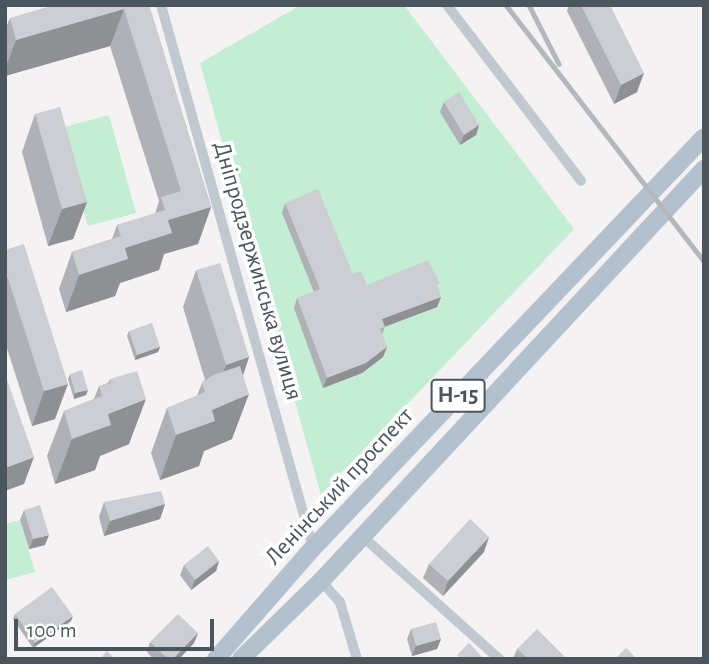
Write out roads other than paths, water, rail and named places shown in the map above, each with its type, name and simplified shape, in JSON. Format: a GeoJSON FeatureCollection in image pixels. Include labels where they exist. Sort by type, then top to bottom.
{"type":"FeatureCollection","features":[{"type":"Feature","properties":{"kind":"main road","name":"Ленінський проспект"},"geometry":{"type":"LineString","coordinates":[[216,659],[316,545],[704,136]]}},
{"type":"Feature","properties":{"kind":"main road","name":"Ленінський проспект"},"geometry":{"type":"LineString","coordinates":[[241,659],[321,581],[704,169]]}},
{"type":"Feature","properties":{"kind":"main road"},"geometry":{"type":"LineString","coordinates":[[316,545],[338,561]]}},
{"type":"Feature","properties":{"kind":"street","name":"Дніпродзержинська вулиця"},"geometry":{"type":"LineString","coordinates":[[161,5],[316,545]]}},
{"type":"Feature","properties":{"kind":"street"},"geometry":{"type":"LineString","coordinates":[[447,5],[580,181]]}},
{"type":"Feature","properties":{"kind":"street"},"geometry":{"type":"LineString","coordinates":[[361,535],[499,659]]}},
{"type":"Feature","properties":{"kind":"street"},"geometry":{"type":"LineString","coordinates":[[321,581],[340,602],[356,659]]}},
{"type":"Feature","properties":{"kind":"railway"},"geometry":{"type":"LineString","coordinates":[[506,5],[704,261]]}},
{"type":"Feature","properties":{"kind":"railway"},"geometry":{"type":"LineString","coordinates":[[529,5],[559,64]]}}]}
